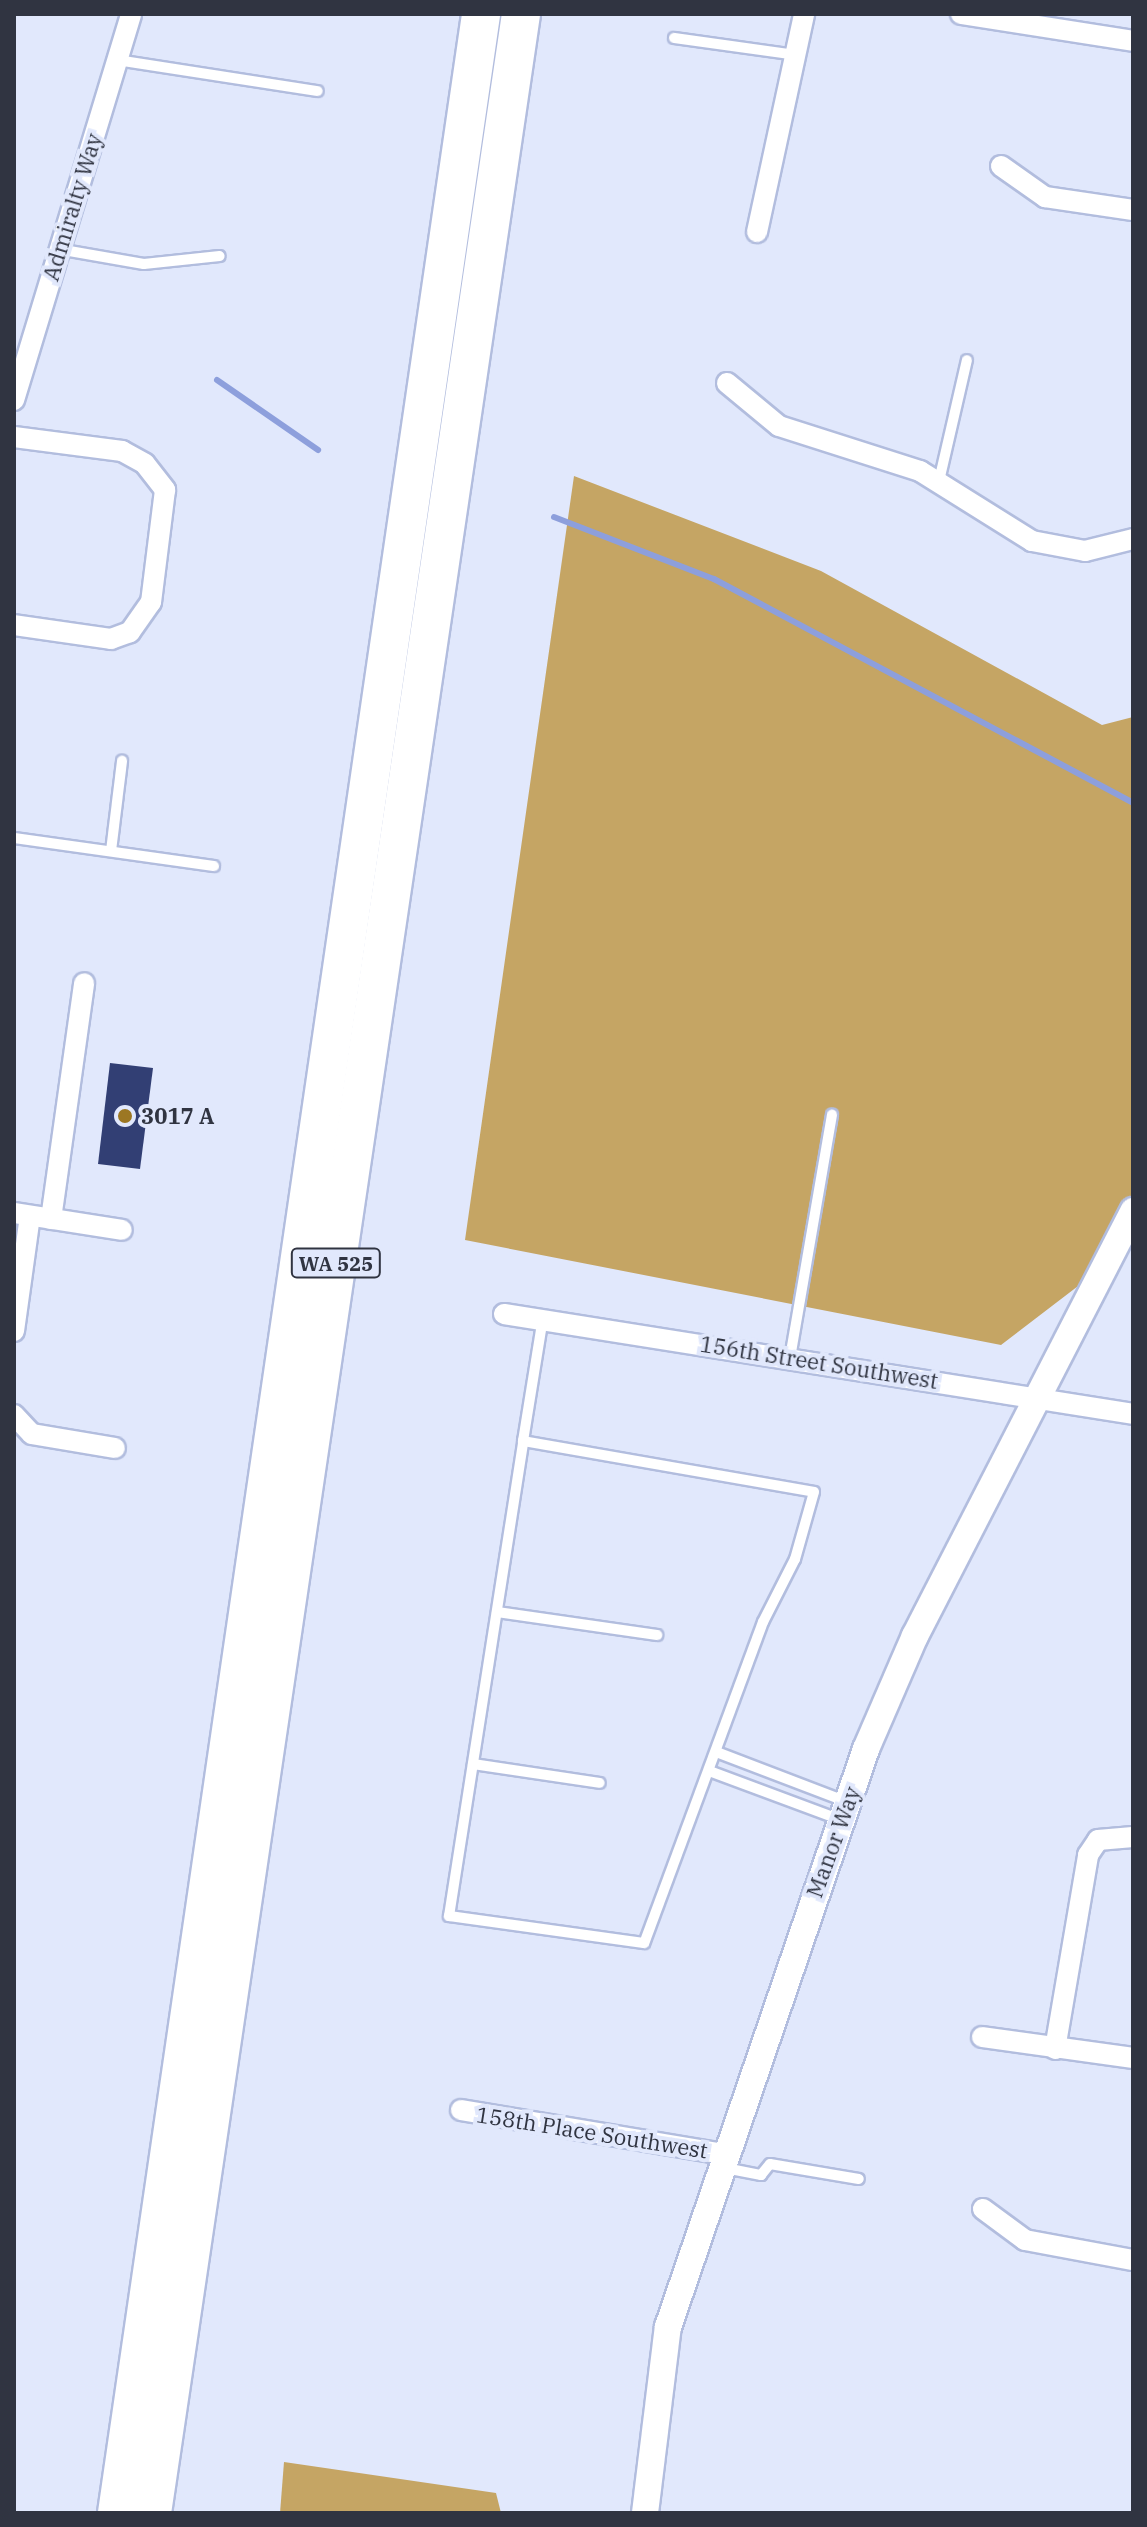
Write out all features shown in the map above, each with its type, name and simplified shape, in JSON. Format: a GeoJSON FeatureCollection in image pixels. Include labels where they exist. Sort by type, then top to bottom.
{"type":"FeatureCollection","features":[{"type":"Feature","properties":{"kind":"highway","name":"WA 525"},"geometry":{"type":"LineString","coordinates":[[117,2513],[481,14]]}},
{"type":"Feature","properties":{"kind":"highway","name":"WA 525"},"geometry":{"type":"LineString","coordinates":[[152,2513],[521,14]]}},
{"type":"Feature","properties":{"kind":"street","name":"Admiralty Way"},"geometry":{"type":"LineString","coordinates":[[14,400],[131,14]]}},
{"type":"Feature","properties":{"kind":"street"},"geometry":{"type":"LineString","coordinates":[[757,232],[804,14]]}},
{"type":"Feature","properties":{"kind":"street"},"geometry":{"type":"LineString","coordinates":[[961,14],[1133,41]]}},
{"type":"Feature","properties":{"kind":"street"},"geometry":{"type":"LineString","coordinates":[[1001,166],[1045,197],[1133,210]]}},
{"type":"Feature","properties":{"kind":"street"},"geometry":{"type":"LineString","coordinates":[[727,383],[779,426],[939,481],[1054,549],[1085,551],[1133,539]]}},
{"type":"Feature","properties":{"kind":"street"},"geometry":{"type":"LineString","coordinates":[[14,437],[122,451],[145,464],[165,490],[151,602],[130,632],[111,639],[14,625]]}},
{"type":"Feature","properties":{"kind":"street"},"geometry":{"type":"LineString","coordinates":[[51,1219],[84,983]]}},
{"type":"Feature","properties":{"kind":"street","name":"Manor Way"},"geometry":{"type":"LineString","coordinates":[[645,2513],[668,2327],[721,2160],[844,1811],[915,1636],[1133,1211]]}},
{"type":"Feature","properties":{"kind":"street"},"geometry":{"type":"LineString","coordinates":[[14,1331],[22,1215],[122,1230]]}},
{"type":"Feature","properties":{"kind":"street","name":"156th Street Southwest"},"geometry":{"type":"LineString","coordinates":[[504,1314],[1133,1414]]}},
{"type":"Feature","properties":{"kind":"street"},"geometry":{"type":"LineString","coordinates":[[14,1415],[32,1434],[115,1448]]}},
{"type":"Feature","properties":{"kind":"street"},"geometry":{"type":"LineString","coordinates":[[1055,2049],[1088,1855],[1098,1840],[1133,1837]]}},
{"type":"Feature","properties":{"kind":"street"},"geometry":{"type":"LineString","coordinates":[[982,2037],[1133,2058]]}},
{"type":"Feature","properties":{"kind":"street","name":"158th Place Southwest"},"geometry":{"type":"LineString","coordinates":[[461,2110],[721,2160]]}},
{"type":"Feature","properties":{"kind":"street"},"geometry":{"type":"LineString","coordinates":[[983,2209],[1025,2240],[1133,2260]]}},
{"type":"Feature","properties":{"kind":"lane"},"geometry":{"type":"LineString","coordinates":[[674,38],[796,55]]}},
{"type":"Feature","properties":{"kind":"lane"},"geometry":{"type":"LineString","coordinates":[[117,60],[318,91]]}},
{"type":"Feature","properties":{"kind":"lane"},"geometry":{"type":"LineString","coordinates":[[58,249],[144,264],[220,256]]}},
{"type":"Feature","properties":{"kind":"lane"},"geometry":{"type":"LineString","coordinates":[[939,481],[967,360]]}},
{"type":"Feature","properties":{"kind":"lane"},"geometry":{"type":"LineString","coordinates":[[111,851],[122,761]]}},
{"type":"Feature","properties":{"kind":"lane"},"geometry":{"type":"LineString","coordinates":[[14,838],[214,866]]}},
{"type":"Feature","properties":{"kind":"lane"},"geometry":{"type":"LineString","coordinates":[[790,1358],[832,1115]]}},
{"type":"Feature","properties":{"kind":"lane"},"geometry":{"type":"LineString","coordinates":[[523,1441],[814,1492],[712,1772],[644,1943],[449,1916],[523,1441],[543,1318]]}},
{"type":"Feature","properties":{"kind":"lane"},"geometry":{"type":"LineString","coordinates":[[497,1612],[657,1635]]}},
{"type":"Feature","properties":{"kind":"lane"},"geometry":{"type":"LineString","coordinates":[[719,1753],[844,1811]]}},
{"type":"Feature","properties":{"kind":"lane"},"geometry":{"type":"LineString","coordinates":[[473,1764],[600,1783]]}},
{"type":"Feature","properties":{"kind":"lane"},"geometry":{"type":"LineString","coordinates":[[712,1772],[844,1811]]}},
{"type":"Feature","properties":{"kind":"lane"},"geometry":{"type":"LineString","coordinates":[[721,2160],[761,2175],[770,2164],[859,2179]]}},
{"type":"Feature","properties":{"kind":"shaded area"},"geometry":{"type":"Polygon","coordinates":[[[574,476],[821,571],[1102,725],[1133,717],[1133,1244],[1001,1345],[465,1240],[574,476]]]}},
{"type":"Feature","properties":{"kind":"shaded area"},"geometry":{"type":"Polygon","coordinates":[[[284,2462],[496,2493],[501,2513],[280,2513],[284,2462]]]}},
{"type":"Feature","properties":{"kind":"building","name":"3017 A"},"geometry":{"type":"Polygon","coordinates":[[[110,1063],[153,1068],[140,1169],[98,1164],[110,1063]]]}},
{"type":"Feature","properties":{"kind":"waterway"},"geometry":{"type":"LineString","coordinates":[[217,380],[318,450]]}},
{"type":"Feature","properties":{"kind":"waterway"},"geometry":{"type":"LineString","coordinates":[[554,517],[714,579],[1133,803]]}},
{"type":"Feature","properties":{"kind":"place","name":"3017 A"},"geometry":{"type":"Point","coordinates":[125,1116]}}]}
